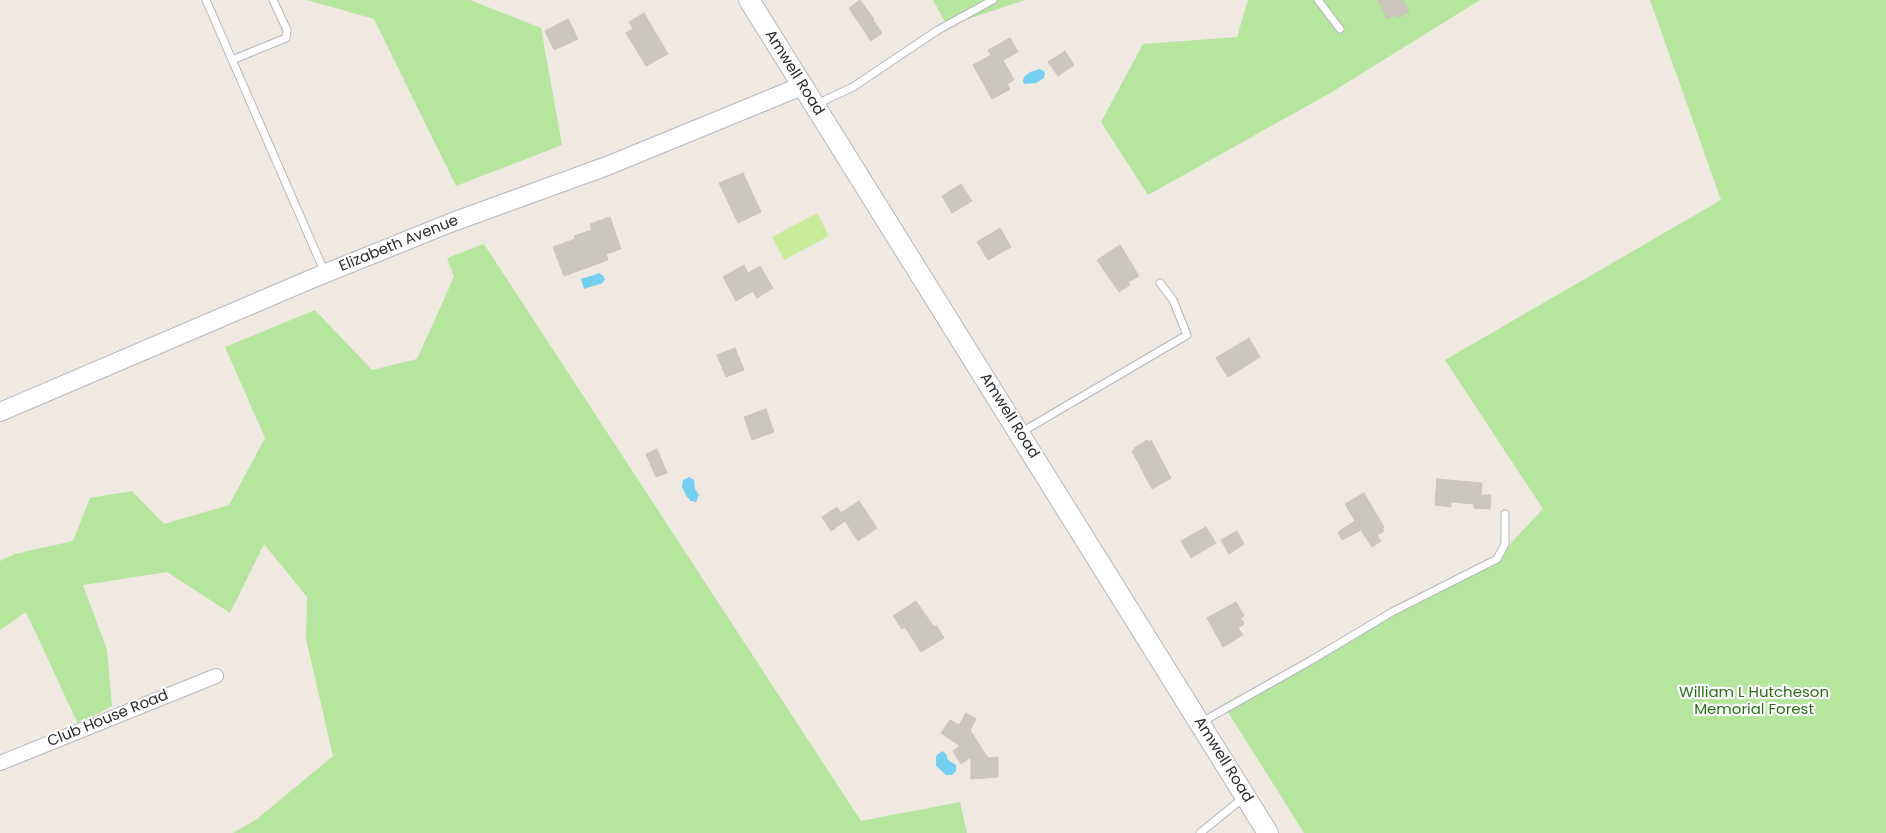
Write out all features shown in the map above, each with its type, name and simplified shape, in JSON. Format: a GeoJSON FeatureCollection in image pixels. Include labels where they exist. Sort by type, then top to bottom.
{"type":"FeatureCollection","features":[{"type":"Feature","properties":{"kind":"main road","name":"Amwell Road"},"geometry":{"type":"LineString","coordinates":[[749,0],[1268,833]]}},
{"type":"Feature","properties":{"kind":"street","name":"Elizabeth Avenue"},"geometry":{"type":"LineString","coordinates":[[0,412],[450,223],[607,166],[802,86]]}},
{"type":"Feature","properties":{"kind":"street","name":"Club House Road"},"geometry":{"type":"LineString","coordinates":[[1,760],[216,676]]}},
{"type":"Feature","properties":{"kind":"lane"},"geometry":{"type":"LineString","coordinates":[[206,0],[325,274]]}},
{"type":"Feature","properties":{"kind":"lane"},"geometry":{"type":"LineString","coordinates":[[232,60],[286,38],[286,30],[273,0]]}},
{"type":"Feature","properties":{"kind":"lane"},"geometry":{"type":"LineString","coordinates":[[814,105],[853,87],[938,30],[993,0]]}},
{"type":"Feature","properties":{"kind":"lane"},"geometry":{"type":"LineString","coordinates":[[1318,0],[1340,29]]}},
{"type":"Feature","properties":{"kind":"lane"},"geometry":{"type":"LineString","coordinates":[[1020,434],[1187,335],[1173,300],[1160,283]]}},
{"type":"Feature","properties":{"kind":"lane"},"geometry":{"type":"LineString","coordinates":[[1200,723],[1392,612],[1497,559],[1505,544],[1505,514]]}},
{"type":"Feature","properties":{"kind":"lane"},"geometry":{"type":"LineString","coordinates":[[1200,833],[1245,796]]}},
{"type":"Feature","properties":{"kind":"green space"},"geometry":{"type":"Polygon","coordinates":[[[307,0],[470,0],[541,28],[562,145],[456,186],[374,19],[307,0]]]}},
{"type":"Feature","properties":{"kind":"green space"},"geometry":{"type":"Polygon","coordinates":[[[933,0],[1025,0],[947,26],[933,0]]]}},
{"type":"Feature","properties":{"kind":"green space"},"geometry":{"type":"Polygon","coordinates":[[[1248,0],[1480,0],[1332,92],[1148,195],[1101,122],[1143,44],[1237,37],[1248,0]]]}},
{"type":"Feature","properties":{"kind":"green space","name":"William L Hutcheson Memorial Forest"},"geometry":{"type":"Polygon","coordinates":[[[1650,0],[1886,0],[1886,833],[1304,833],[1223,704],[1452,586],[1497,558],[1543,509],[1445,360],[1721,200],[1650,0]]]}},
{"type":"Feature","properties":{"kind":"green space"},"geometry":{"type":"Polygon","coordinates":[[[817,213],[829,236],[784,260],[772,237],[817,213]]]}},
{"type":"Feature","properties":{"kind":"green space"},"geometry":{"type":"Polygon","coordinates":[[[484,244],[861,821],[960,802],[967,833],[233,833],[257,819],[333,756],[306,639],[307,597],[264,544],[230,613],[167,572],[83,585],[107,650],[112,706],[78,724],[26,612],[0,630],[0,561],[15,554],[73,541],[90,498],[132,491],[164,524],[229,505],[265,438],[225,347],[315,310],[372,370],[417,359],[454,277],[447,258],[484,244]]]}},
{"type":"Feature","properties":{"kind":"water"},"geometry":{"type":"Polygon","coordinates":[[[1040,69],[1045,72],[1044,78],[1036,83],[1024,84],[1024,77],[1030,72],[1040,69]]]}},
{"type":"Feature","properties":{"kind":"water"},"geometry":{"type":"Polygon","coordinates":[[[600,273],[605,280],[603,283],[584,289],[581,279],[600,273]]]}},
{"type":"Feature","properties":{"kind":"water"},"geometry":{"type":"Polygon","coordinates":[[[689,477],[694,480],[695,489],[699,495],[696,502],[691,501],[687,497],[682,487],[683,480],[689,477]]]}},
{"type":"Feature","properties":{"kind":"water"},"geometry":{"type":"Polygon","coordinates":[[[942,751],[946,754],[948,760],[956,765],[956,771],[952,775],[946,775],[936,766],[936,756],[942,751]]]}},
{"type":"Feature","properties":{"kind":"building"},"geometry":{"type":"Polygon","coordinates":[[[860,0],[882,33],[871,41],[849,8],[860,0]]]}},
{"type":"Feature","properties":{"kind":"building"},"geometry":{"type":"Polygon","coordinates":[[[1378,0],[1403,0],[1409,12],[1397,18],[1395,15],[1387,19],[1378,0]]]}},
{"type":"Feature","properties":{"kind":"building"},"geometry":{"type":"Polygon","coordinates":[[[644,13],[668,54],[646,66],[626,33],[633,29],[629,22],[644,13]]]}},
{"type":"Feature","properties":{"kind":"building"},"geometry":{"type":"Polygon","coordinates":[[[568,19],[578,39],[554,50],[545,31],[568,19]]]}},
{"type":"Feature","properties":{"kind":"building"},"geometry":{"type":"Polygon","coordinates":[[[1010,38],[1018,52],[1003,60],[1014,80],[1007,84],[1010,89],[992,99],[973,65],[991,55],[988,50],[1010,38]]]}},
{"type":"Feature","properties":{"kind":"building"},"geometry":{"type":"Polygon","coordinates":[[[1065,51],[1074,65],[1058,76],[1048,62],[1065,51]]]}},
{"type":"Feature","properties":{"kind":"building"},"geometry":{"type":"Polygon","coordinates":[[[743,173],[761,212],[738,223],[719,183],[743,173]]]}},
{"type":"Feature","properties":{"kind":"building"},"geometry":{"type":"Polygon","coordinates":[[[961,184],[972,201],[952,213],[942,196],[961,184]]]}},
{"type":"Feature","properties":{"kind":"building"},"geometry":{"type":"Polygon","coordinates":[[[610,217],[621,249],[606,254],[608,260],[564,276],[553,247],[575,239],[574,236],[592,230],[590,224],[610,217]]]}},
{"type":"Feature","properties":{"kind":"building"},"geometry":{"type":"Polygon","coordinates":[[[1000,228],[1011,247],[988,260],[977,242],[1000,228]]]}},
{"type":"Feature","properties":{"kind":"building"},"geometry":{"type":"Polygon","coordinates":[[[1120,245],[1139,276],[1128,282],[1130,285],[1119,292],[1097,260],[1120,245]]]}},
{"type":"Feature","properties":{"kind":"building"},"geometry":{"type":"Polygon","coordinates":[[[744,265],[748,273],[760,266],[773,288],[757,298],[753,291],[736,301],[723,277],[744,265]]]}},
{"type":"Feature","properties":{"kind":"building"},"geometry":{"type":"Polygon","coordinates":[[[1249,338],[1260,357],[1228,377],[1216,358],[1249,338]]]}},
{"type":"Feature","properties":{"kind":"building"},"geometry":{"type":"Polygon","coordinates":[[[735,348],[744,370],[726,377],[717,355],[735,348]]]}},
{"type":"Feature","properties":{"kind":"building"},"geometry":{"type":"Polygon","coordinates":[[[766,409],[774,432],[752,440],[744,417],[766,409]]]}},
{"type":"Feature","properties":{"kind":"building"},"geometry":{"type":"Polygon","coordinates":[[[1147,440],[1148,442],[1151,440],[1171,478],[1152,489],[1132,451],[1147,440]]]}},
{"type":"Feature","properties":{"kind":"building"},"geometry":{"type":"Polygon","coordinates":[[[657,449],[667,473],[656,477],[646,454],[657,449]]]}},
{"type":"Feature","properties":{"kind":"building"},"geometry":{"type":"Polygon","coordinates":[[[1437,479],[1482,483],[1481,495],[1491,495],[1490,509],[1474,508],[1474,504],[1451,502],[1451,507],[1435,505],[1437,479]]]}},
{"type":"Feature","properties":{"kind":"building"},"geometry":{"type":"Polygon","coordinates":[[[1364,493],[1384,527],[1382,528],[1384,531],[1377,535],[1381,541],[1372,547],[1361,530],[1342,540],[1338,532],[1355,521],[1345,504],[1364,493]]]}},
{"type":"Feature","properties":{"kind":"building"},"geometry":{"type":"Polygon","coordinates":[[[859,501],[877,528],[858,541],[845,521],[831,531],[822,517],[837,507],[841,513],[859,501]]]}},
{"type":"Feature","properties":{"kind":"building"},"geometry":{"type":"Polygon","coordinates":[[[1206,527],[1216,543],[1191,558],[1181,541],[1206,527]]]}},
{"type":"Feature","properties":{"kind":"building"},"geometry":{"type":"Polygon","coordinates":[[[1237,531],[1244,544],[1229,554],[1221,540],[1237,531]]]}},
{"type":"Feature","properties":{"kind":"building"},"geometry":{"type":"Polygon","coordinates":[[[916,601],[944,638],[921,652],[905,627],[902,629],[893,616],[916,601]]]}},
{"type":"Feature","properties":{"kind":"building"},"geometry":{"type":"Polygon","coordinates":[[[1236,602],[1244,616],[1241,618],[1244,624],[1238,628],[1243,635],[1223,647],[1207,618],[1236,602]]]}},
{"type":"Feature","properties":{"kind":"building"},"geometry":{"type":"Polygon","coordinates":[[[966,713],[976,719],[970,730],[988,758],[998,757],[998,777],[971,779],[971,757],[961,764],[953,751],[960,746],[941,733],[950,720],[959,725],[966,713]]]}}]}
